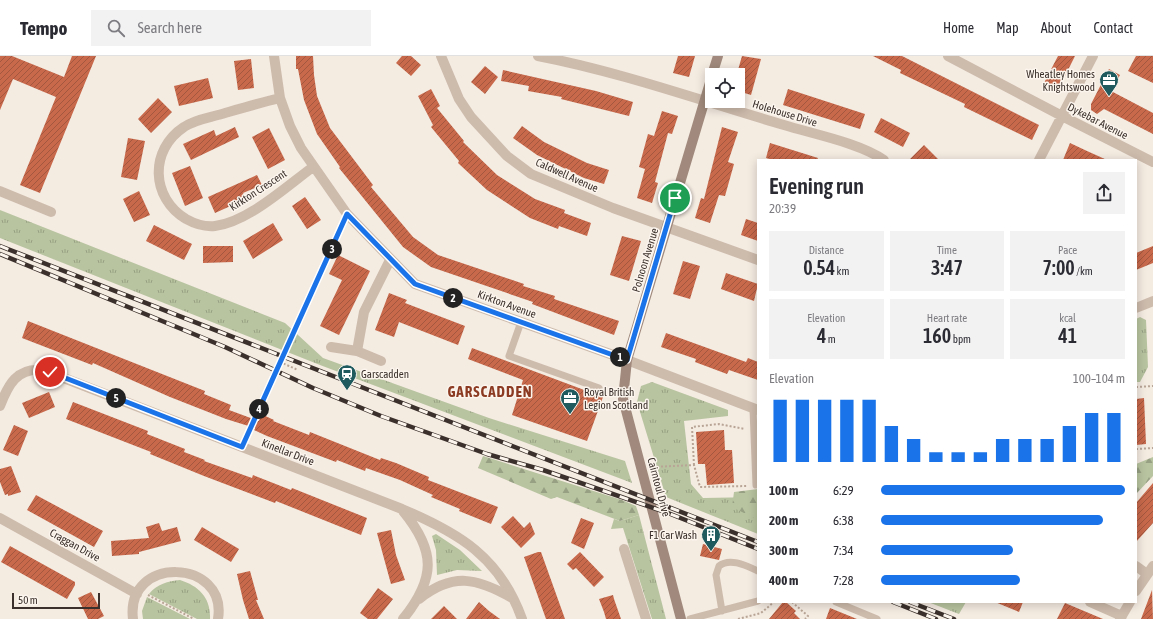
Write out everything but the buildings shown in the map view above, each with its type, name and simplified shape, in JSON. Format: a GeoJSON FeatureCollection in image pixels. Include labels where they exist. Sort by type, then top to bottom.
{"type":"FeatureCollection","features":[{"type":"Feature","properties":{"kind":"street","name":"Kirkton Avenue"},"geometry":{"type":"LineString","coordinates":[[274,56],[280,98],[290,126],[313,167],[347,214],[390,260],[415,284],[627,360],[755,409]]}},
{"type":"Feature","properties":{"kind":"street","name":"Caldwell Avenue"},"geometry":{"type":"LineString","coordinates":[[441,56],[458,99],[475,122],[507,156],[531,174],[554,184],[757,260]]}},
{"type":"Feature","properties":{"kind":"street","name":"Holehouse Drive"},"geometry":{"type":"LineString","coordinates":[[538,56],[581,60],[704,101],[849,145],[876,154],[883,159]]}},
{"type":"Feature","properties":{"kind":"street","name":"Polnoon Avenue"},"geometry":{"type":"LineString","coordinates":[[714,68],[718,56]]}},
{"type":"Feature","properties":{"kind":"street","name":"Dykebar Avenue"},"geometry":{"type":"LineString","coordinates":[[948,56],[1153,162]]}},
{"type":"Feature","properties":{"kind":"street"},"geometry":{"type":"LineString","coordinates":[[1040,159],[1093,56]]}},
{"type":"Feature","properties":{"kind":"street","name":"Kirkton Crescent"},"geometry":{"type":"LineString","coordinates":[[280,98],[202,119],[185,126],[173,136],[165,145],[158,174],[160,187],[166,200],[178,214],[189,221],[199,225],[215,226],[232,221],[253,210],[313,167]]}},
{"type":"Feature","properties":{"kind":"street","name":"Polnoon Avenue"},"geometry":{"type":"LineString","coordinates":[[627,360],[668,227],[705,98]]}},
{"type":"Feature","properties":{"kind":"street"},"geometry":{"type":"LineString","coordinates":[[0,191],[50,212]]}},
{"type":"Feature","properties":{"kind":"street"},"geometry":{"type":"LineString","coordinates":[[357,351],[364,312],[390,260]]}},
{"type":"Feature","properties":{"kind":"street"},"geometry":{"type":"LineString","coordinates":[[1137,308],[1153,301]]}},
{"type":"Feature","properties":{"kind":"street"},"geometry":{"type":"LineString","coordinates":[[331,347],[357,351],[380,361]]}},
{"type":"Feature","properties":{"kind":"street","name":"Cairntoul Drive"},"geometry":{"type":"LineString","coordinates":[[627,360],[623,399],[681,619]]}},
{"type":"Feature","properties":{"kind":"street","name":"Kinellar Drive"},"geometry":{"type":"LineString","coordinates":[[0,406],[10,384],[17,376],[27,371],[43,370],[402,509],[443,527],[465,541],[490,564],[513,599],[522,619]]}},
{"type":"Feature","properties":{"kind":"street"},"geometry":{"type":"LineString","coordinates":[[402,509],[418,531],[427,554],[426,580],[418,600]]}},
{"type":"Feature","properties":{"kind":"street","name":"Craggan Drive"},"geometry":{"type":"LineString","coordinates":[[0,518],[137,594]]}},
{"type":"Feature","properties":{"kind":"street"},"geometry":{"type":"LineString","coordinates":[[624,549],[646,619]]}},
{"type":"Feature","properties":{"kind":"street"},"geometry":{"type":"LineString","coordinates":[[1137,566],[1150,570],[1137,590]]}},
{"type":"Feature","properties":{"kind":"street"},"geometry":{"type":"LineString","coordinates":[[133,619],[133,605],[137,594],[144,584],[153,577],[170,571],[187,572],[198,576],[207,584],[214,593],[218,604],[218,619]]}},
{"type":"Feature","properties":{"kind":"street"},"geometry":{"type":"LineString","coordinates":[[403,619],[418,600],[437,586],[462,580],[484,583],[513,599]]}},
{"type":"Feature","properties":{"kind":"street"},"geometry":{"type":"LineString","coordinates":[[1092,603],[1121,618],[1129,603]]}},
{"type":"Feature","properties":{"kind":"lane"},"geometry":{"type":"LineString","coordinates":[[521,322],[509,356],[599,388]]}},
{"type":"Feature","properties":{"kind":"lane"},"geometry":{"type":"LineString","coordinates":[[755,409],[754,431],[756,486]]}},
{"type":"Feature","properties":{"kind":"lane"},"geometry":{"type":"LineString","coordinates":[[722,611],[716,578],[716,572],[719,566],[725,563],[733,562],[757,570]]}},
{"type":"Feature","properties":{"kind":"lane"},"geometry":{"type":"LineString","coordinates":[[690,619],[757,602]]}},
{"type":"Feature","properties":{"kind":"lane"},"geometry":{"type":"LineString","coordinates":[[838,603],[877,619]]}},
{"type":"Feature","properties":{"kind":"path"},"geometry":{"type":"LineString","coordinates":[[242,447],[347,214]]}},
{"type":"Feature","properties":{"kind":"path"},"geometry":{"type":"LineString","coordinates":[[280,362],[298,370]]}},
{"type":"Feature","properties":{"kind":"path"},"geometry":{"type":"LineString","coordinates":[[1137,387],[1153,386]]}},
{"type":"Feature","properties":{"kind":"path"},"geometry":{"type":"LineString","coordinates":[[754,431],[720,424],[692,427],[694,465],[700,487],[756,486]]}},
{"type":"Feature","properties":{"kind":"path"},"geometry":{"type":"LineString","coordinates":[[1137,449],[1153,448]]}},
{"type":"Feature","properties":{"kind":"path"},"geometry":{"type":"LineString","coordinates":[[641,469],[694,465]]}},
{"type":"Feature","properties":{"kind":"path"},"geometry":{"type":"LineString","coordinates":[[137,594],[148,595],[194,619]]}},
{"type":"Feature","properties":{"kind":"path"},"geometry":{"type":"LineString","coordinates":[[738,619],[762,613],[773,603]]}},
{"type":"Feature","properties":{"kind":"path"},"geometry":{"type":"LineString","coordinates":[[793,603],[808,616],[805,619]]}},
{"type":"Feature","properties":{"kind":"green space"},"geometry":{"type":"Polygon","coordinates":[[[0,210],[285,323],[323,358],[489,418],[625,461],[632,483],[320,365],[0,238],[0,210]]]}},
{"type":"Feature","properties":{"kind":"green space"},"geometry":{"type":"Polygon","coordinates":[[[1140,317],[1146,320],[1148,367],[1140,382],[1137,382],[1137,318],[1140,317]]]}},
{"type":"Feature","properties":{"kind":"green space"},"geometry":{"type":"Polygon","coordinates":[[[652,382],[728,410],[728,416],[684,421],[691,484],[703,498],[757,497],[757,534],[666,497],[637,402],[641,386],[652,382]]]}},
{"type":"Feature","properties":{"kind":"green space"},"geometry":{"type":"Polygon","coordinates":[[[483,456],[622,500],[636,506],[639,515],[620,521],[557,497],[551,499],[478,468],[483,456]]]}},
{"type":"Feature","properties":{"kind":"green space"},"geometry":{"type":"Polygon","coordinates":[[[1153,457],[1153,476],[1137,493],[1137,464],[1153,457]]]}},
{"type":"Feature","properties":{"kind":"green space"},"geometry":{"type":"Polygon","coordinates":[[[757,489],[757,520],[732,507],[734,492],[757,489]]]}},
{"type":"Feature","properties":{"kind":"green space"},"geometry":{"type":"Polygon","coordinates":[[[639,515],[666,619],[652,619],[623,528],[611,529],[614,519],[620,521],[639,515]]]}},
{"type":"Feature","properties":{"kind":"green space"},"geometry":{"type":"Polygon","coordinates":[[[436,534],[460,550],[482,571],[457,570],[437,575],[436,550],[432,536],[436,534]]]}},
{"type":"Feature","properties":{"kind":"green space"},"geometry":{"type":"Polygon","coordinates":[[[180,580],[198,589],[206,599],[210,612],[210,619],[197,619],[149,594],[163,584],[180,580]]]}},
{"type":"Feature","properties":{"kind":"green space"},"geometry":{"type":"Polygon","coordinates":[[[147,597],[190,619],[143,619],[142,611],[147,597]]]}},
{"type":"Feature","properties":{"kind":"green space"},"geometry":{"type":"Polygon","coordinates":[[[931,603],[965,603],[959,614],[931,603]]]}},
{"type":"Feature","properties":{"kind":"railway"},"geometry":{"type":"LineString","coordinates":[[0,246],[757,542]]}},
{"type":"Feature","properties":{"kind":"railway"},"geometry":{"type":"LineString","coordinates":[[0,254],[225,347],[313,388],[381,416],[487,454],[543,470],[668,513],[757,549]]}},
{"type":"Feature","properties":{"kind":"railway"},"geometry":{"type":"LineString","coordinates":[[896,603],[936,619]]}},
{"type":"Feature","properties":{"kind":"railway"},"geometry":{"type":"LineString","coordinates":[[913,603],[954,619]]}},
{"type":"Feature","properties":{"kind":"place","name":"Wheatley Homes Knightswood"},"geometry":{"type":"Point","coordinates":[1109,97]}},
{"type":"Feature","properties":{"kind":"place","name":"Garscadden"},"geometry":{"type":"Point","coordinates":[347,391]}},
{"type":"Feature","properties":{"kind":"place","name":"Royal British Legion Scotland"},"geometry":{"type":"Point","coordinates":[570,415]}},
{"type":"Feature","properties":{"kind":"place","name":"F1 Car Wash"},"geometry":{"type":"Point","coordinates":[711,552]}},
{"type":"Feature","properties":{"kind":"district","name":"GARSCADDEN"},"geometry":{"type":"Point","coordinates":[490,391]}},
{"type":"Feature","properties":{"kind":"route"},"geometry":{"type":"LineString","coordinates":[[50,372],[242,447],[347,214],[390,260],[415,284],[627,360],[668,227],[675,198]]}}]}
